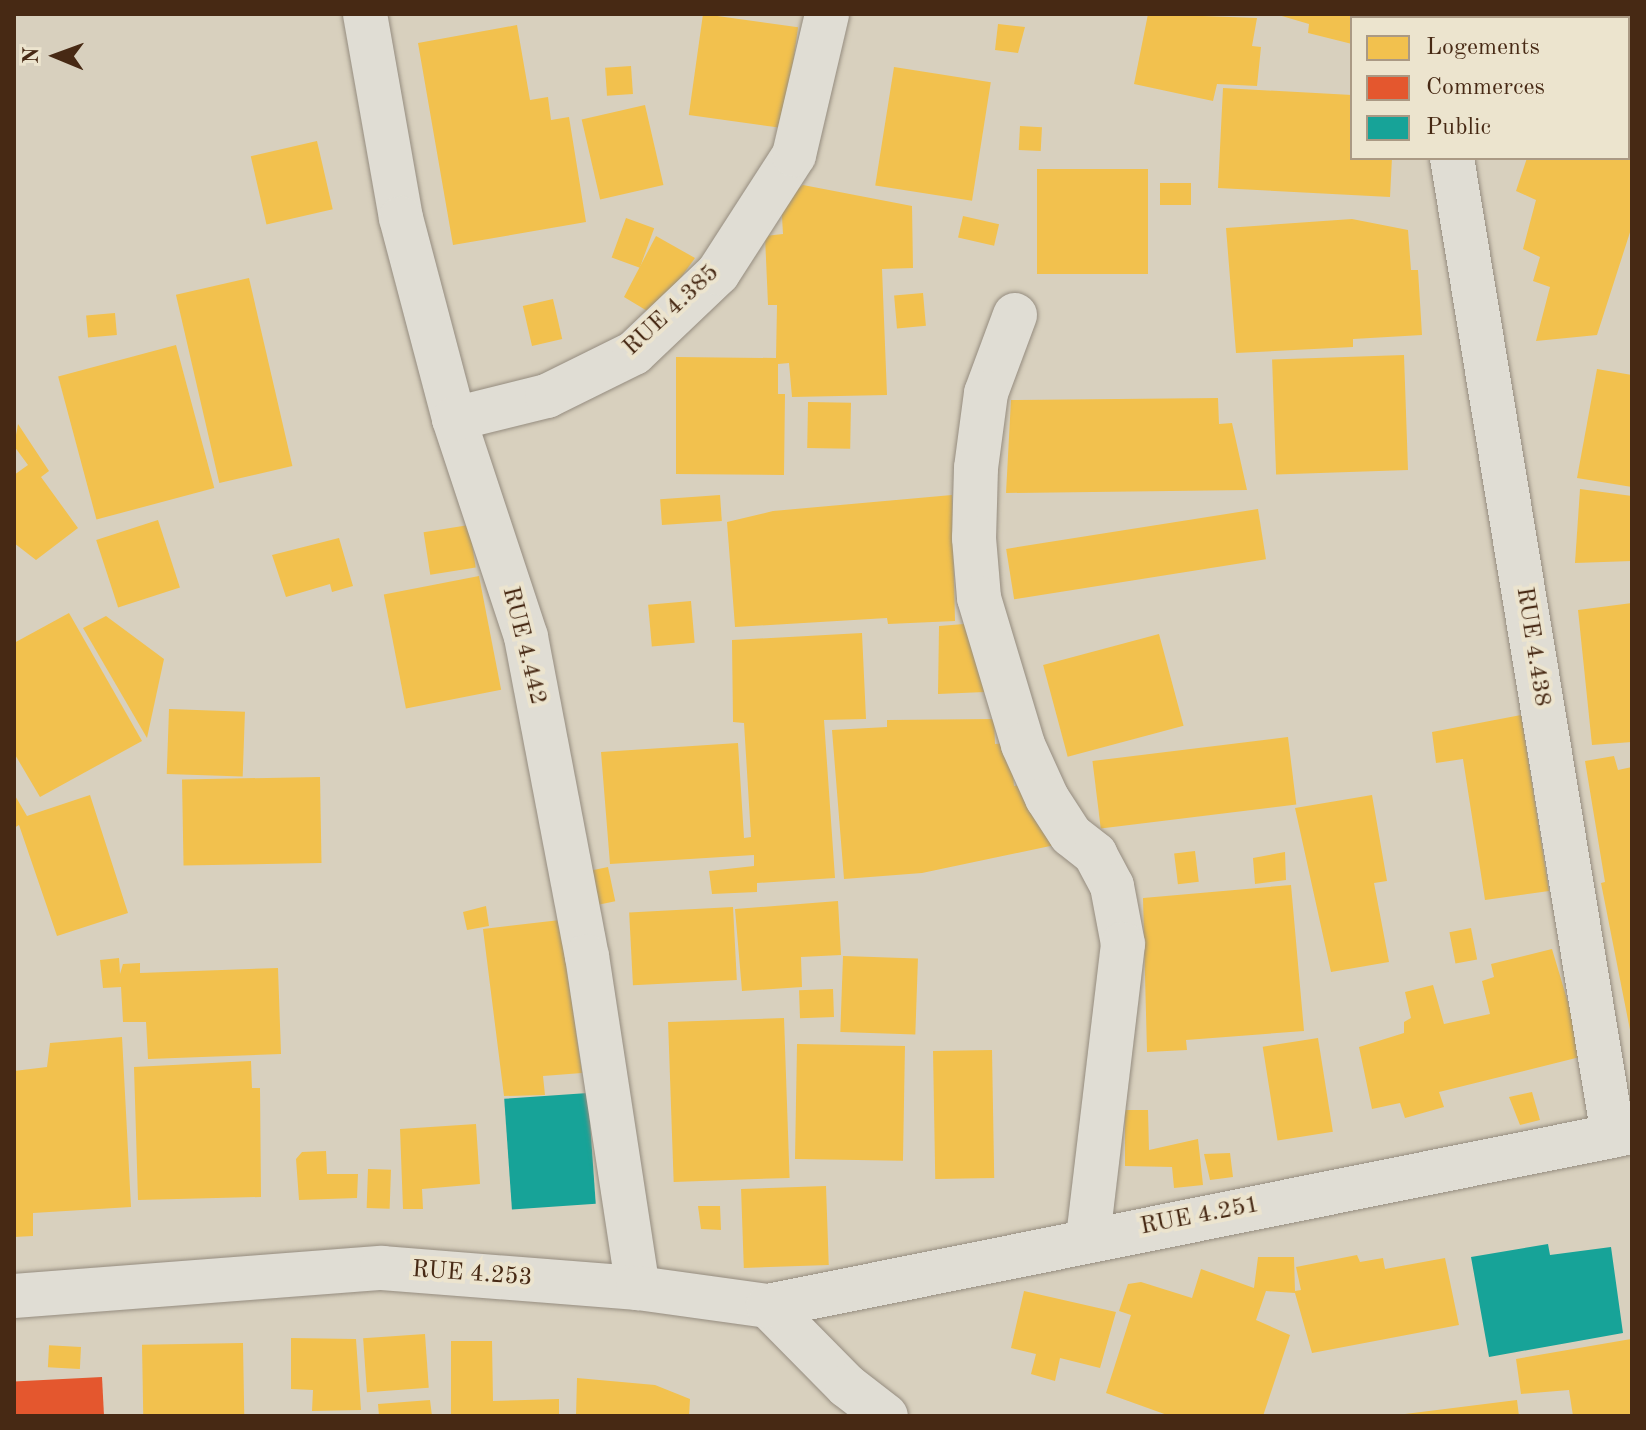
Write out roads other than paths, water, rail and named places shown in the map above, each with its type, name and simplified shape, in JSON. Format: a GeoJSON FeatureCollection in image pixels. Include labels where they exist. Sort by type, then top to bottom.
{"type":"FeatureCollection","features":[{"type":"Feature","properties":{"kind":"street","name":"RUE 4.442"},"geometry":{"type":"LineString","coordinates":[[365,14],[401,218],[454,419],[526,637],[587,956],[638,1288]]}},
{"type":"Feature","properties":{"kind":"street","name":"RUE 4.385"},"geometry":{"type":"LineString","coordinates":[[454,419],[547,396],[634,353],[718,273],[794,155],[827,14]]}},
{"type":"Feature","properties":{"kind":"street","name":"RUE 4.438"},"geometry":{"type":"LineString","coordinates":[[1452,160],[1622,1134]]}},
{"type":"Feature","properties":{"kind":"street"},"geometry":{"type":"LineString","coordinates":[[1015,315],[986,393],[976,468],[979,598],[1023,745],[1047,798],[1071,835],[1095,854],[1112,886],[1123,944],[1088,1239]]}},
{"type":"Feature","properties":{"kind":"street","name":"RUE 4.251"},"geometry":{"type":"LineString","coordinates":[[768,1306],[1088,1239],[1622,1134]]}},
{"type":"Feature","properties":{"kind":"street","name":"RUE 4.253"},"geometry":{"type":"LineString","coordinates":[[14,1296],[382,1268],[638,1288],[768,1306]]}},
{"type":"Feature","properties":{"kind":"street"},"geometry":{"type":"LineString","coordinates":[[768,1306],[847,1386],[886,1416]]}}]}
